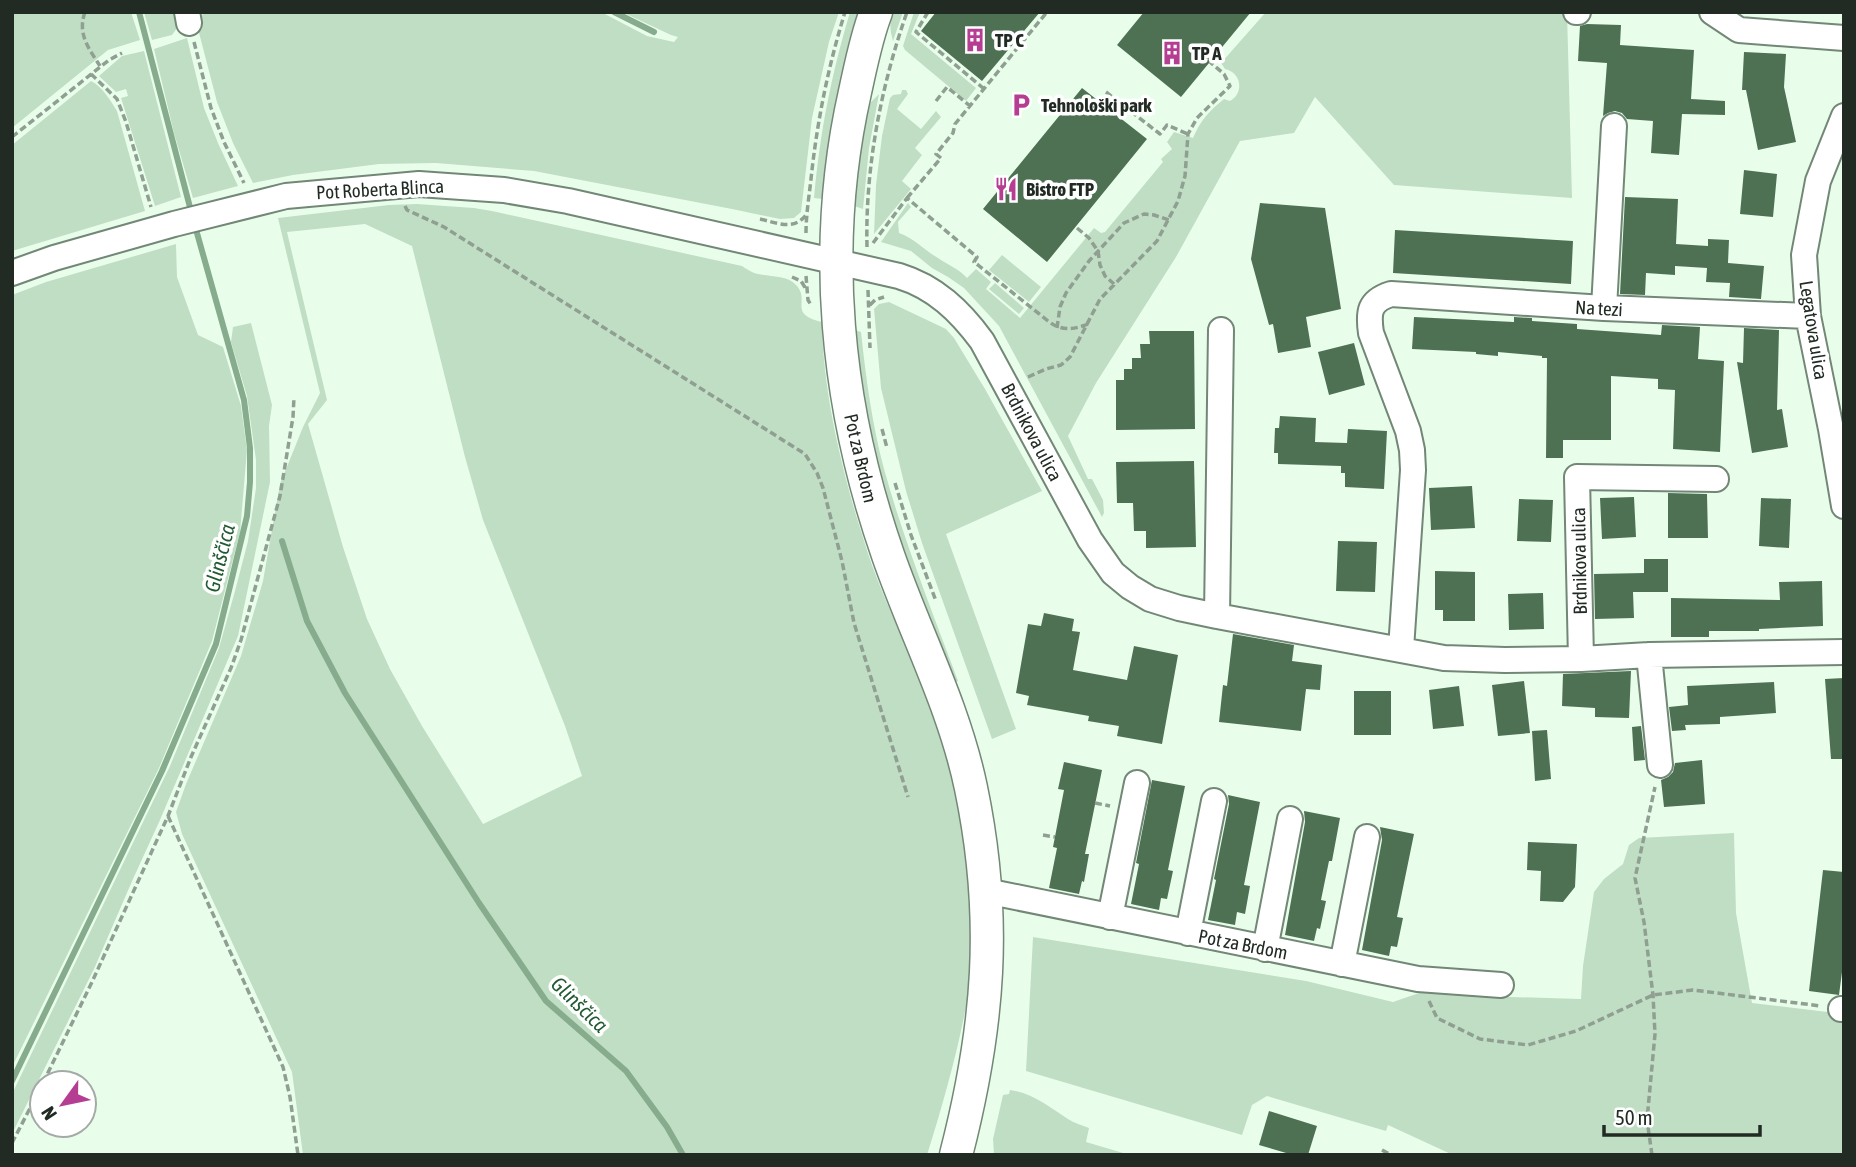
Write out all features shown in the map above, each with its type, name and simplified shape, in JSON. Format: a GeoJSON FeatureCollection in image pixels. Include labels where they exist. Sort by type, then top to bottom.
{"type":"FeatureCollection","features":[{"type":"Feature","properties":{"kind":"main road","name":"Pot za Brdom"},"geometry":{"type":"LineString","coordinates":[[876,12],[847,127],[838,198],[835,262],[839,331],[845,386],[862,470],[895,576],[931,660],[958,740],[971,787],[978,827],[986,891],[987,976],[982,1029],[968,1111],[956,1155]]}},
{"type":"Feature","properties":{"kind":"street"},"geometry":{"type":"LineString","coordinates":[[1712,12],[1739,30],[1844,38]]}},
{"type":"Feature","properties":{"kind":"street","name":"Legatova ulica"},"geometry":{"type":"LineString","coordinates":[[1844,116],[1818,181],[1804,255],[1808,316],[1844,506]]}},
{"type":"Feature","properties":{"kind":"street"},"geometry":{"type":"LineString","coordinates":[[1604,308],[1614,126]]}},
{"type":"Feature","properties":{"kind":"street","name":"Pot Roberta Blinca"},"geometry":{"type":"LineString","coordinates":[[12,273],[54,258],[251,204],[286,196],[397,184],[443,184],[505,190],[582,204],[835,262]]}},
{"type":"Feature","properties":{"kind":"street","name":"Brdnikova ulica"},"geometry":{"type":"LineString","coordinates":[[835,262],[906,278],[926,287],[944,299],[970,324],[982,341],[1090,540],[1113,573],[1150,599],[1217,616],[1444,658],[1581,659],[1649,655],[1844,652]]}},
{"type":"Feature","properties":{"kind":"street","name":"Na tezi"},"geometry":{"type":"LineString","coordinates":[[1401,649],[1413,470],[1412,450],[1408,431],[1371,333],[1369,321],[1374,302],[1391,294],[1604,308],[1808,316]]}},
{"type":"Feature","properties":{"kind":"street"},"geometry":{"type":"LineString","coordinates":[[1217,616],[1221,330]]}},
{"type":"Feature","properties":{"kind":"street","name":"Brdnikova ulica"},"geometry":{"type":"LineString","coordinates":[[1581,659],[1577,477],[1716,479]]}},
{"type":"Feature","properties":{"kind":"street"},"geometry":{"type":"LineString","coordinates":[[1649,655],[1660,765]]}},
{"type":"Feature","properties":{"kind":"street"},"geometry":{"type":"LineString","coordinates":[[1110,917],[1137,783]]}},
{"type":"Feature","properties":{"kind":"street"},"geometry":{"type":"LineString","coordinates":[[1188,933],[1214,801]]}},
{"type":"Feature","properties":{"kind":"street"},"geometry":{"type":"LineString","coordinates":[[1265,948],[1290,819]]}},
{"type":"Feature","properties":{"kind":"street"},"geometry":{"type":"LineString","coordinates":[[1342,964],[1367,837]]}},
{"type":"Feature","properties":{"kind":"street","name":"Pot za Brdom"},"geometry":{"type":"LineString","coordinates":[[986,891],[1418,979],[1501,985]]}},
{"type":"Feature","properties":{"kind":"path"},"geometry":{"type":"LineString","coordinates":[[85,12],[83,39],[100,66]]}},
{"type":"Feature","properties":{"kind":"path"},"geometry":{"type":"LineString","coordinates":[[867,250],[874,145],[907,12]]}},
{"type":"Feature","properties":{"kind":"path"},"geometry":{"type":"LineString","coordinates":[[928,12],[916,32],[984,88]]}},
{"type":"Feature","properties":{"kind":"path"},"geometry":{"type":"LineString","coordinates":[[873,243],[941,158],[936,154],[953,133],[955,124],[1012,50],[1047,12]]}},
{"type":"Feature","properties":{"kind":"path"},"geometry":{"type":"LineString","coordinates":[[188,18],[211,108],[251,204]]}},
{"type":"Feature","properties":{"kind":"path"},"geometry":{"type":"LineString","coordinates":[[12,137],[100,66],[122,53]]}},
{"type":"Feature","properties":{"kind":"path"},"geometry":{"type":"LineString","coordinates":[[1008,388],[1041,371],[1065,363],[1100,299],[1157,240],[1178,201],[1185,176],[1188,134],[1206,108],[1230,86],[1224,74],[1210,62]]}},
{"type":"Feature","properties":{"kind":"path"},"geometry":{"type":"LineString","coordinates":[[91,74],[117,99],[165,226]]}},
{"type":"Feature","properties":{"kind":"path"},"geometry":{"type":"LineString","coordinates":[[936,101],[947,87],[970,106]]}},
{"type":"Feature","properties":{"kind":"path"},"geometry":{"type":"LineString","coordinates":[[1106,92],[1160,134],[1167,125],[1188,134]]}},
{"type":"Feature","properties":{"kind":"path"},"geometry":{"type":"LineString","coordinates":[[397,184],[407,210],[444,228],[805,454],[823,488],[842,561],[854,623],[908,797]]}},
{"type":"Feature","properties":{"kind":"path"},"geometry":{"type":"LineString","coordinates":[[907,198],[977,257],[974,262],[1057,328],[1069,329],[1088,324]]}},
{"type":"Feature","properties":{"kind":"path"},"geometry":{"type":"LineString","coordinates":[[1057,328],[1060,307],[1066,293],[1098,251],[1124,223],[1144,214],[1169,220]]}},
{"type":"Feature","properties":{"kind":"path"},"geometry":{"type":"LineString","coordinates":[[1077,228],[1089,237],[1098,251],[1105,276],[1114,284]]}},
{"type":"Feature","properties":{"kind":"path"},"geometry":{"type":"LineString","coordinates":[[785,275],[799,279],[806,289],[806,275]]}},
{"type":"Feature","properties":{"kind":"path"},"geometry":{"type":"LineString","coordinates":[[868,295],[870,357]]}},
{"type":"Feature","properties":{"kind":"path"},"geometry":{"type":"LineString","coordinates":[[49,1069],[168,816],[231,668],[280,496],[294,397]]}},
{"type":"Feature","properties":{"kind":"path","name":"Pot za Brdom"},"geometry":{"type":"LineString","coordinates":[[880,418],[888,453]]}},
{"type":"Feature","properties":{"kind":"path","name":"Pot za Brdom"},"geometry":{"type":"LineString","coordinates":[[895,482],[911,535],[940,612]]}},
{"type":"Feature","properties":{"kind":"path"},"geometry":{"type":"LineString","coordinates":[[1653,1155],[1647,1120],[1655,1034],[1653,995],[1644,922],[1634,878],[1660,765]]}},
{"type":"Feature","properties":{"kind":"path"},"geometry":{"type":"LineString","coordinates":[[168,816],[283,1067],[298,1155]]}},
{"type":"Feature","properties":{"kind":"path"},"geometry":{"type":"LineString","coordinates":[[1043,835],[1055,837]]}},
{"type":"Feature","properties":{"kind":"path"},"geometry":{"type":"LineString","coordinates":[[1418,979],[1437,1018],[1480,1039],[1528,1045],[1576,1031],[1653,995],[1693,990],[1842,1009]]}},
{"type":"Feature","properties":{"kind":"path"},"geometry":{"type":"LineString","coordinates":[[12,1143],[28,1112]]}},
{"type":"Feature","properties":{"kind":"path"},"geometry":{"type":"LineString","coordinates":[[1382,1150],[1391,1155]]}},
{"type":"Feature","properties":{"kind":"green space"},"geometry":{"type":"Polygon","coordinates":[[[12,12],[131,12],[140,40],[108,50],[12,128],[12,12]]]}},
{"type":"Feature","properties":{"kind":"green space"},"geometry":{"type":"Polygon","coordinates":[[[144,12],[180,12],[182,21],[172,35],[152,40],[144,12]]]}},
{"type":"Feature","properties":{"kind":"green space"},"geometry":{"type":"Polygon","coordinates":[[[204,12],[601,12],[647,36],[674,42],[678,37],[622,12],[839,12],[829,42],[812,118],[801,212],[794,218],[780,219],[534,171],[436,163],[379,164],[253,183],[217,102],[197,25],[204,12]]]}},
{"type":"Feature","properties":{"kind":"green space"},"geometry":{"type":"Polygon","coordinates":[[[850,12],[859,12],[836,105],[823,199],[814,198],[827,104],[850,12]]]}},
{"type":"Feature","properties":{"kind":"green space"},"geometry":{"type":"Polygon","coordinates":[[[893,12],[903,12],[893,41],[890,26],[893,12]]]}},
{"type":"Feature","properties":{"kind":"green space"},"geometry":{"type":"Polygon","coordinates":[[[914,12],[920,12],[911,34],[976,88],[966,101],[905,50],[903,46],[914,12]]]}},
{"type":"Feature","properties":{"kind":"green space"},"geometry":{"type":"Polygon","coordinates":[[[1266,12],[1567,12],[1572,198],[1394,185],[1315,97],[1294,133],[1240,141],[1176,257],[1096,383],[1068,436],[1088,479],[1092,479],[1103,500],[1102,517],[999,326],[964,288],[911,251],[881,242],[908,203],[911,207],[898,222],[899,233],[967,278],[976,269],[991,282],[986,289],[1020,318],[1094,228],[1101,233],[1105,232],[1163,162],[1161,159],[1172,149],[1167,142],[1174,132],[1193,138],[1214,107],[1224,99],[1230,101],[1235,97],[1239,88],[1238,79],[1221,63],[1266,12]]]}},
{"type":"Feature","properties":{"kind":"green space"},"geometry":{"type":"Polygon","coordinates":[[[187,38],[204,108],[238,186],[193,198],[154,49],[187,38]]]}},
{"type":"Feature","properties":{"kind":"green space"},"geometry":{"type":"Polygon","coordinates":[[[144,51],[181,197],[155,206],[121,98],[128,96],[126,89],[116,92],[99,76],[122,56],[144,51]]]}},
{"type":"Feature","properties":{"kind":"green space"},"geometry":{"type":"Polygon","coordinates":[[[91,81],[103,90],[117,111],[145,211],[12,251],[12,145],[91,81]]]}},
{"type":"Feature","properties":{"kind":"green space"},"geometry":{"type":"Polygon","coordinates":[[[902,90],[906,90],[908,94],[897,109],[921,129],[936,111],[941,117],[915,148],[922,155],[902,181],[911,189],[874,234],[882,136],[890,98],[901,94],[902,90]]]}},
{"type":"Feature","properties":{"kind":"green space"},"geometry":{"type":"Polygon","coordinates":[[[879,94],[869,148],[863,209],[854,206],[865,118],[871,102],[879,94]]]}},
{"type":"Feature","properties":{"kind":"green space"},"geometry":{"type":"Polygon","coordinates":[[[417,204],[492,211],[742,266],[756,273],[792,282],[800,291],[802,311],[805,315],[822,322],[828,395],[849,492],[875,573],[935,718],[956,795],[964,848],[970,927],[968,995],[950,1076],[927,1155],[303,1155],[292,1072],[182,834],[176,812],[241,656],[263,581],[280,484],[320,393],[278,218],[417,204]],[[365,224],[287,232],[327,400],[308,424],[343,547],[367,619],[390,669],[483,824],[582,776],[565,726],[483,520],[412,246],[365,224]]]}},
{"type":"Feature","properties":{"kind":"green space"},"geometry":{"type":"Polygon","coordinates":[[[176,244],[177,277],[198,335],[223,347],[241,406],[247,450],[240,532],[212,641],[159,768],[12,1067],[12,295],[46,282],[176,244]]]}},
{"type":"Feature","properties":{"kind":"green space"},"geometry":{"type":"Polygon","coordinates":[[[1002,255],[1041,287],[1029,302],[989,270],[1002,255]]]}},
{"type":"Feature","properties":{"kind":"green space"},"geometry":{"type":"Polygon","coordinates":[[[995,283],[1024,308],[1019,314],[989,289],[995,283]]]}},
{"type":"Feature","properties":{"kind":"green space"},"geometry":{"type":"Polygon","coordinates":[[[889,302],[946,329],[954,338],[1042,491],[946,534],[1016,729],[992,739],[922,543],[906,491],[881,388],[874,309],[879,304],[889,302]]]}},
{"type":"Feature","properties":{"kind":"green space"},"geometry":{"type":"Polygon","coordinates":[[[251,323],[272,405],[269,426],[270,482],[238,636],[94,969],[44,1069],[28,1069],[28,1102],[12,1134],[12,1094],[170,766],[219,648],[235,591],[248,541],[256,488],[256,460],[247,396],[231,342],[233,327],[251,323]]]}},
{"type":"Feature","properties":{"kind":"green space"},"geometry":{"type":"Polygon","coordinates":[[[855,330],[861,332],[870,401],[884,469],[909,549],[958,681],[956,682],[909,564],[879,474],[867,415],[855,330]]]}},
{"type":"Feature","properties":{"kind":"green space"},"geometry":{"type":"Polygon","coordinates":[[[1734,833],[1736,913],[1752,1003],[1844,1014],[1844,1155],[1453,1155],[1388,1125],[1386,1131],[1267,1096],[1252,1105],[1242,1135],[1026,1071],[1033,937],[1306,981],[1393,1002],[1422,992],[1581,999],[1594,892],[1604,879],[1623,864],[1629,845],[1639,838],[1734,833]]]}},
{"type":"Feature","properties":{"kind":"green space"},"geometry":{"type":"Polygon","coordinates":[[[1010,1090],[1033,1097],[1070,1120],[1089,1128],[1086,1142],[1130,1155],[994,1155],[993,1139],[1003,1095],[1009,1094],[1010,1090]]]}},
{"type":"Feature","properties":{"kind":"building","name":"TP C"},"geometry":{"type":"Polygon","coordinates":[[[936,12],[1040,12],[982,81],[921,31],[936,12]]]}},
{"type":"Feature","properties":{"kind":"building","name":"TP A"},"geometry":{"type":"Polygon","coordinates":[[[1144,12],[1251,12],[1181,97],[1117,45],[1144,12]]]}},
{"type":"Feature","properties":{"kind":"building"},"geometry":{"type":"Polygon","coordinates":[[[1621,25],[1620,45],[1694,50],[1691,99],[1725,101],[1725,115],[1682,114],[1679,155],[1651,153],[1653,121],[1627,119],[1622,113],[1615,111],[1603,116],[1607,63],[1578,61],[1580,26],[1621,25]]]}},
{"type":"Feature","properties":{"kind":"building"},"geometry":{"type":"Polygon","coordinates":[[[1744,52],[1786,54],[1784,87],[1796,142],[1758,150],[1746,90],[1742,90],[1744,52]]]}},
{"type":"Feature","properties":{"kind":"building"},"geometry":{"type":"Polygon","coordinates":[[[1082,88],[1147,139],[1047,262],[983,209],[1082,88]]]}},
{"type":"Feature","properties":{"kind":"building"},"geometry":{"type":"Polygon","coordinates":[[[1744,170],[1777,174],[1773,217],[1740,214],[1744,170]]]}},
{"type":"Feature","properties":{"kind":"building"},"geometry":{"type":"Polygon","coordinates":[[[1625,197],[1678,199],[1676,244],[1708,246],[1708,239],[1729,240],[1728,263],[1764,266],[1761,299],[1729,297],[1730,283],[1706,282],[1707,268],[1675,266],[1675,275],[1646,273],[1645,295],[1620,294],[1625,197]]]}},
{"type":"Feature","properties":{"kind":"building"},"geometry":{"type":"Polygon","coordinates":[[[1260,203],[1325,208],[1341,309],[1306,317],[1311,347],[1278,353],[1273,324],[1269,325],[1251,259],[1260,203]]]}},
{"type":"Feature","properties":{"kind":"building"},"geometry":{"type":"Polygon","coordinates":[[[1395,230],[1573,241],[1571,284],[1393,273],[1395,230]]]}},
{"type":"Feature","properties":{"kind":"building"},"geometry":{"type":"Polygon","coordinates":[[[1414,317],[1514,322],[1514,317],[1532,318],[1532,321],[1577,324],[1577,329],[1661,335],[1662,325],[1700,327],[1698,359],[1724,361],[1720,452],[1673,449],[1675,390],[1658,389],[1658,379],[1611,376],[1611,440],[1563,440],[1563,458],[1546,458],[1547,358],[1498,352],[1498,356],[1476,352],[1412,349],[1414,317]]]}},
{"type":"Feature","properties":{"kind":"building"},"geometry":{"type":"Polygon","coordinates":[[[1744,328],[1779,330],[1777,410],[1782,409],[1788,447],[1752,453],[1737,362],[1743,363],[1744,328]]]}},
{"type":"Feature","properties":{"kind":"building"},"geometry":{"type":"Polygon","coordinates":[[[1149,331],[1194,331],[1195,429],[1116,430],[1116,380],[1124,380],[1124,369],[1132,369],[1132,358],[1141,358],[1140,344],[1150,344],[1149,331]]]}},
{"type":"Feature","properties":{"kind":"building"},"geometry":{"type":"Polygon","coordinates":[[[1354,343],[1365,385],[1329,395],[1318,352],[1354,343]]]}},
{"type":"Feature","properties":{"kind":"building"},"geometry":{"type":"Polygon","coordinates":[[[1280,416],[1316,418],[1315,442],[1347,443],[1348,429],[1387,431],[1384,489],[1345,487],[1345,473],[1341,473],[1341,466],[1278,464],[1278,453],[1274,453],[1275,428],[1279,428],[1280,416]]]}},
{"type":"Feature","properties":{"kind":"building"},"geometry":{"type":"Polygon","coordinates":[[[1194,461],[1196,547],[1146,548],[1146,531],[1134,531],[1133,503],[1117,503],[1116,462],[1194,461]]]}},
{"type":"Feature","properties":{"kind":"building"},"geometry":{"type":"Polygon","coordinates":[[[1472,486],[1475,528],[1431,530],[1429,488],[1472,486]]]}},
{"type":"Feature","properties":{"kind":"building"},"geometry":{"type":"Polygon","coordinates":[[[1668,493],[1707,494],[1708,538],[1668,538],[1668,493]]]}},
{"type":"Feature","properties":{"kind":"building"},"geometry":{"type":"Polygon","coordinates":[[[1634,497],[1636,537],[1602,539],[1600,498],[1634,497]]]}},
{"type":"Feature","properties":{"kind":"building"},"geometry":{"type":"Polygon","coordinates":[[[1761,498],[1791,499],[1789,548],[1759,546],[1761,498]]]}},
{"type":"Feature","properties":{"kind":"building"},"geometry":{"type":"Polygon","coordinates":[[[1519,499],[1553,500],[1551,542],[1517,541],[1519,499]]]}},
{"type":"Feature","properties":{"kind":"building"},"geometry":{"type":"Polygon","coordinates":[[[1338,541],[1377,542],[1375,592],[1336,591],[1338,541]]]}},
{"type":"Feature","properties":{"kind":"building"},"geometry":{"type":"Polygon","coordinates":[[[1644,559],[1668,559],[1668,592],[1633,592],[1634,618],[1595,619],[1594,574],[1644,573],[1644,559]]]}},
{"type":"Feature","properties":{"kind":"building"},"geometry":{"type":"Polygon","coordinates":[[[1435,571],[1475,572],[1475,621],[1443,621],[1443,610],[1435,610],[1435,571]]]}},
{"type":"Feature","properties":{"kind":"building"},"geometry":{"type":"Polygon","coordinates":[[[1822,581],[1823,626],[1759,631],[1709,631],[1709,637],[1671,637],[1671,598],[1780,600],[1779,582],[1822,581]]]}},
{"type":"Feature","properties":{"kind":"building"},"geometry":{"type":"Polygon","coordinates":[[[1543,593],[1544,629],[1509,630],[1508,594],[1543,593]]]}},
{"type":"Feature","properties":{"kind":"building"},"geometry":{"type":"Polygon","coordinates":[[[1044,613],[1074,619],[1072,631],[1080,632],[1073,670],[1127,680],[1134,646],[1178,655],[1162,744],[1117,736],[1119,726],[1088,721],[1089,716],[1027,705],[1029,696],[1016,693],[1028,624],[1041,626],[1044,613]]]}},
{"type":"Feature","properties":{"kind":"building"},"geometry":{"type":"Polygon","coordinates":[[[1233,634],[1294,645],[1292,661],[1322,665],[1320,690],[1306,689],[1301,731],[1219,722],[1223,685],[1227,686],[1233,634]]]}},
{"type":"Feature","properties":{"kind":"building"},"geometry":{"type":"Polygon","coordinates":[[[1631,671],[1629,718],[1595,717],[1595,708],[1562,706],[1563,674],[1631,671]]]}},
{"type":"Feature","properties":{"kind":"building"},"geometry":{"type":"Polygon","coordinates":[[[1844,678],[1844,759],[1831,759],[1825,679],[1844,678]]]}},
{"type":"Feature","properties":{"kind":"building"},"geometry":{"type":"Polygon","coordinates":[[[1524,681],[1530,733],[1498,736],[1492,685],[1524,681]]]}},
{"type":"Feature","properties":{"kind":"building"},"geometry":{"type":"Polygon","coordinates":[[[1774,682],[1776,713],[1720,717],[1720,724],[1685,725],[1686,730],[1672,731],[1669,707],[1688,705],[1687,686],[1774,682]]]}},
{"type":"Feature","properties":{"kind":"building"},"geometry":{"type":"Polygon","coordinates":[[[1459,686],[1464,726],[1433,729],[1429,690],[1459,686]]]}},
{"type":"Feature","properties":{"kind":"building"},"geometry":{"type":"Polygon","coordinates":[[[1354,691],[1391,691],[1391,735],[1354,735],[1354,691]]]}},
{"type":"Feature","properties":{"kind":"building"},"geometry":{"type":"Polygon","coordinates":[[[1641,726],[1645,760],[1634,761],[1632,727],[1641,726]]]}},
{"type":"Feature","properties":{"kind":"building"},"geometry":{"type":"Polygon","coordinates":[[[1547,730],[1551,779],[1535,781],[1532,731],[1547,730]]]}},
{"type":"Feature","properties":{"kind":"building"},"geometry":{"type":"Polygon","coordinates":[[[1702,760],[1705,804],[1664,807],[1661,780],[1673,772],[1675,763],[1702,760]]]}},
{"type":"Feature","properties":{"kind":"building"},"geometry":{"type":"Polygon","coordinates":[[[1064,762],[1102,770],[1085,854],[1089,854],[1084,882],[1082,881],[1079,894],[1049,888],[1057,848],[1053,847],[1064,790],[1058,789],[1064,762]]]}},
{"type":"Feature","properties":{"kind":"building"},"geometry":{"type":"Polygon","coordinates":[[[1152,780],[1185,786],[1168,870],[1173,871],[1167,899],[1161,898],[1159,910],[1131,904],[1152,780]]]}},
{"type":"Feature","properties":{"kind":"building"},"geometry":{"type":"Polygon","coordinates":[[[1228,795],[1260,802],[1244,885],[1250,886],[1245,914],[1237,912],[1235,925],[1208,920],[1229,804],[1228,795]]]}},
{"type":"Feature","properties":{"kind":"building"},"geometry":{"type":"Polygon","coordinates":[[[1304,811],[1340,818],[1321,900],[1326,901],[1320,929],[1317,928],[1314,941],[1285,935],[1305,822],[1304,811]]]}},
{"type":"Feature","properties":{"kind":"building"},"geometry":{"type":"Polygon","coordinates":[[[1380,827],[1414,834],[1397,917],[1403,918],[1397,947],[1391,946],[1389,956],[1362,950],[1382,840],[1380,827]]]}},
{"type":"Feature","properties":{"kind":"building"},"geometry":{"type":"Polygon","coordinates":[[[1528,842],[1577,844],[1575,887],[1563,902],[1540,901],[1541,871],[1527,870],[1528,842]]]}},
{"type":"Feature","properties":{"kind":"building"},"geometry":{"type":"Polygon","coordinates":[[[1823,870],[1844,872],[1844,957],[1839,995],[1809,991],[1823,870]]]}},
{"type":"Feature","properties":{"kind":"building"},"geometry":{"type":"Polygon","coordinates":[[[1269,1111],[1317,1126],[1308,1155],[1293,1155],[1259,1145],[1269,1111]]]}},
{"type":"Feature","properties":{"kind":"waterway","name":"Glinščica"},"geometry":{"type":"LineString","coordinates":[[139,12],[192,215]]}},
{"type":"Feature","properties":{"kind":"waterway"},"geometry":{"type":"LineString","coordinates":[[614,12],[654,32]]}},
{"type":"Feature","properties":{"kind":"waterway","name":"Glinščica"},"geometry":{"type":"LineString","coordinates":[[12,1081],[162,771],[216,644],[247,516],[250,448],[244,400],[195,226]]}},
{"type":"Feature","properties":{"kind":"waterway","name":"Glinščica"},"geometry":{"type":"LineString","coordinates":[[282,541],[307,621],[345,693],[479,903],[546,1001],[626,1071],[667,1127],[683,1155]]}},
{"type":"Feature","properties":{"kind":"place","name":"TP C"},"geometry":{"type":"Point","coordinates":[975,40]}},
{"type":"Feature","properties":{"kind":"place","name":"TP A"},"geometry":{"type":"Point","coordinates":[1172,53]}},
{"type":"Feature","properties":{"kind":"place","name":"Tehnološki park"},"geometry":{"type":"Point","coordinates":[1021,105]}},
{"type":"Feature","properties":{"kind":"place","name":"Bistro FTP"},"geometry":{"type":"Point","coordinates":[1006,189]}}]}
